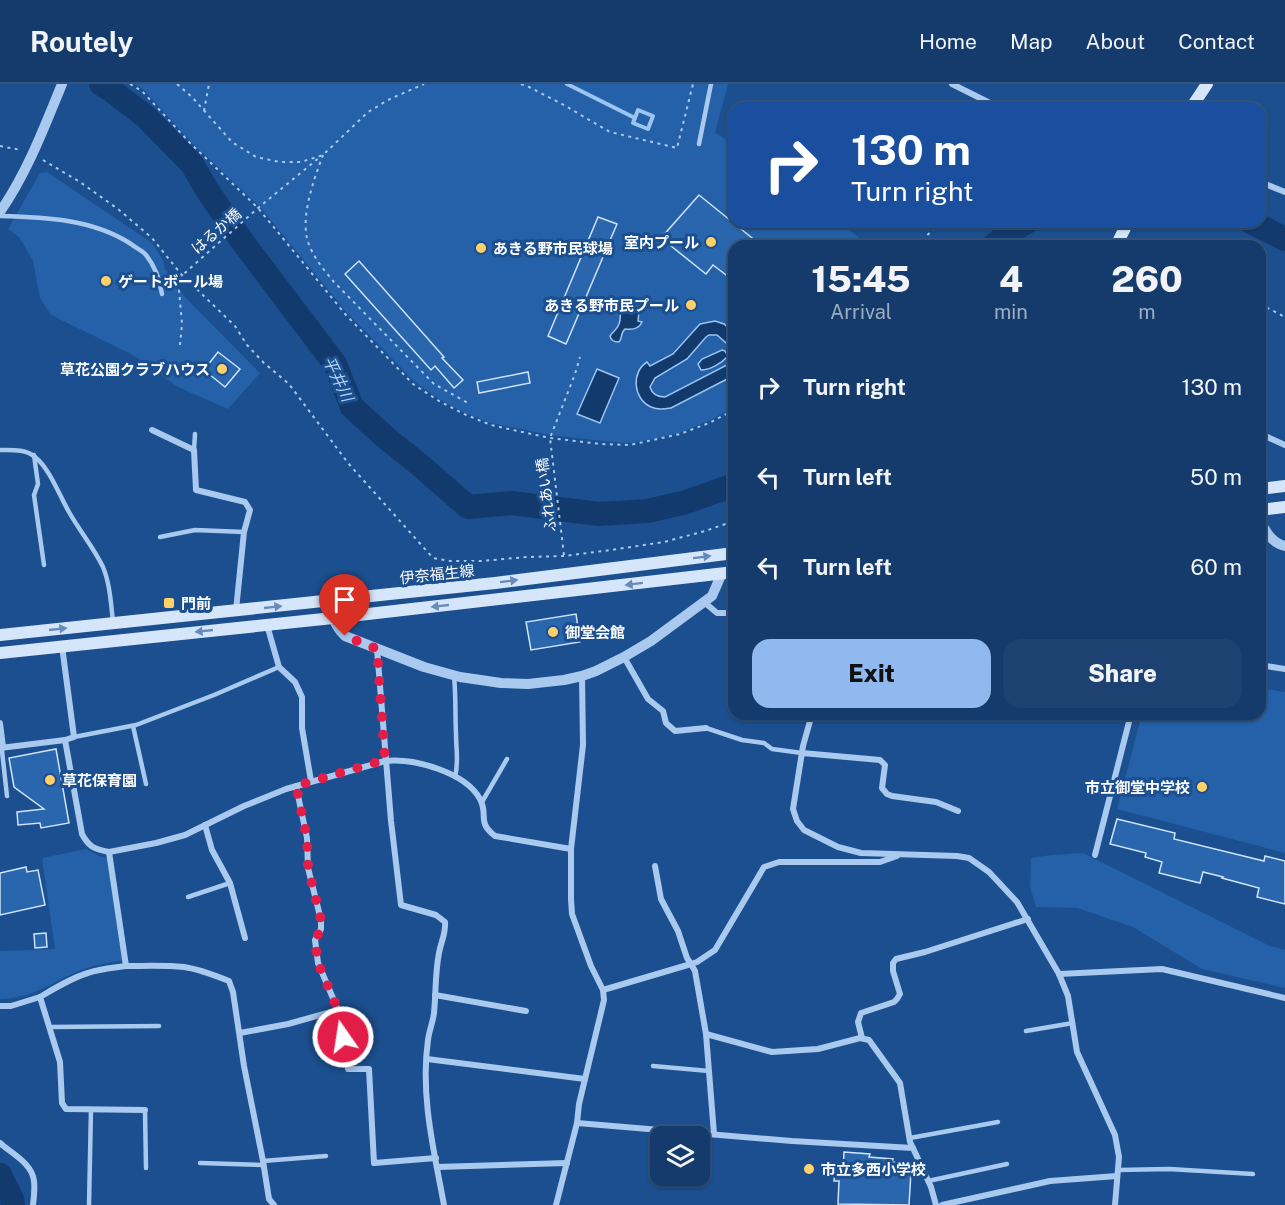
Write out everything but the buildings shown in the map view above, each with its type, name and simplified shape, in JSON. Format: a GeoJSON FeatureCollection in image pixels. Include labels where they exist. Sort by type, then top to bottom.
{"type":"FeatureCollection","features":[{"type":"Feature","properties":{"kind":"main road"},"geometry":{"type":"LineString","coordinates":[[1195,102],[1207,84]]}},
{"type":"Feature","properties":{"kind":"main road"},"geometry":{"type":"LineString","coordinates":[[1266,488],[1285,486]]}},
{"type":"Feature","properties":{"kind":"main road"},"geometry":{"type":"LineString","coordinates":[[1266,509],[1285,507]]}},
{"type":"Feature","properties":{"kind":"main road","name":"伊奈福生線"},"geometry":{"type":"LineString","coordinates":[[0,635],[331,601],[728,554]]}},
{"type":"Feature","properties":{"kind":"main road"},"geometry":{"type":"LineString","coordinates":[[0,653],[728,573]]}},
{"type":"Feature","properties":{"kind":"street"},"geometry":{"type":"LineString","coordinates":[[0,214],[35,149],[62,84]]}},
{"type":"Feature","properties":{"kind":"street"},"geometry":{"type":"LineString","coordinates":[[952,84],[988,102]]}},
{"type":"Feature","properties":{"kind":"street"},"geometry":{"type":"LineString","coordinates":[[1266,184],[1285,192]]}},
{"type":"Feature","properties":{"kind":"street"},"geometry":{"type":"LineString","coordinates":[[152,430],[194,450],[196,490],[245,502],[250,510],[244,532],[236,610]]}},
{"type":"Feature","properties":{"kind":"street"},"geometry":{"type":"LineString","coordinates":[[1266,436],[1285,445]]}},
{"type":"Feature","properties":{"kind":"street"},"geometry":{"type":"LineString","coordinates":[[1266,530],[1272,539],[1285,546]]}},
{"type":"Feature","properties":{"kind":"street"},"geometry":{"type":"LineString","coordinates":[[331,601],[333,618],[337,628],[345,636],[424,667],[454,676],[501,683],[528,684],[582,676],[624,657],[651,641],[712,596],[728,573]]}},
{"type":"Feature","properties":{"kind":"street"},"geometry":{"type":"LineString","coordinates":[[704,602],[717,613],[728,613]]}},
{"type":"Feature","properties":{"kind":"street"},"geometry":{"type":"LineString","coordinates":[[267,625],[279,667],[295,682],[302,697],[302,728],[311,781]]}},
{"type":"Feature","properties":{"kind":"street"},"geometry":{"type":"LineString","coordinates":[[0,723],[2,748],[74,737],[62,646]]}},
{"type":"Feature","properties":{"kind":"street"},"geometry":{"type":"LineString","coordinates":[[377,649],[385,760],[401,905],[436,915],[445,922],[446,929],[439,951],[434,1016],[428,1040],[426,1107],[444,1205]]}},
{"type":"Feature","properties":{"kind":"street"},"geometry":{"type":"LineString","coordinates":[[624,657],[648,699],[663,711],[666,723],[675,731],[706,728]]}},
{"type":"Feature","properties":{"kind":"street"},"geometry":{"type":"LineString","coordinates":[[1266,666],[1285,669]]}},
{"type":"Feature","properties":{"kind":"street"},"geometry":{"type":"LineString","coordinates":[[556,1205],[604,1000],[603,990],[591,966],[572,914],[571,849],[583,745],[582,676]]}},
{"type":"Feature","properties":{"kind":"street"},"geometry":{"type":"LineString","coordinates":[[810,720],[802,753],[794,809],[796,821],[804,830],[849,850],[969,858],[989,872],[1017,902],[1028,919],[1059,974],[1068,996],[1077,1052],[1115,1135],[1119,1157],[1115,1205]]}},
{"type":"Feature","properties":{"kind":"street"},"geometry":{"type":"LineString","coordinates":[[1095,855],[1129,720]]}},
{"type":"Feature","properties":{"kind":"street"},"geometry":{"type":"LineString","coordinates":[[65,740],[82,834],[88,844],[109,852],[185,835],[244,806],[296,786],[385,760],[436,768],[455,777],[477,794],[484,809],[484,824],[495,836],[571,849]]}},
{"type":"Feature","properties":{"kind":"street"},"geometry":{"type":"LineString","coordinates":[[802,753],[880,760],[885,765],[882,788],[887,794],[936,802],[958,811]]}},
{"type":"Feature","properties":{"kind":"street"},"geometry":{"type":"LineString","coordinates":[[296,786],[307,838],[308,868],[321,920],[321,929],[315,940],[318,963],[338,1010],[348,1070],[369,1069],[374,1163],[436,1158]]}},
{"type":"Feature","properties":{"kind":"street"},"geometry":{"type":"LineString","coordinates":[[205,825],[212,850],[230,883],[245,938]]}},
{"type":"Feature","properties":{"kind":"street"},"geometry":{"type":"LineString","coordinates":[[109,852],[126,966]]}},
{"type":"Feature","properties":{"kind":"street"},"geometry":{"type":"LineString","coordinates":[[603,990],[697,962],[715,950],[764,867],[779,862],[880,862],[900,854]]}},
{"type":"Feature","properties":{"kind":"street"},"geometry":{"type":"LineString","coordinates":[[655,866],[661,899],[695,971],[706,1034],[714,1134]]}},
{"type":"Feature","properties":{"kind":"street"},"geometry":{"type":"LineString","coordinates":[[862,1038],[858,1022],[861,1013],[894,1002],[900,994],[893,970],[893,963],[897,959],[1028,919]]}},
{"type":"Feature","properties":{"kind":"street"},"geometry":{"type":"LineString","coordinates":[[0,1006],[11,1006],[40,997],[65,982],[87,973],[126,966],[185,968],[209,973],[229,981],[233,992],[244,1066],[269,1199],[274,1205]]}},
{"type":"Feature","properties":{"kind":"street"},"geometry":{"type":"LineString","coordinates":[[1059,974],[1162,969],[1285,998]]}},
{"type":"Feature","properties":{"kind":"street"},"geometry":{"type":"LineString","coordinates":[[435,995],[526,1011]]}},
{"type":"Feature","properties":{"kind":"street"},"geometry":{"type":"LineString","coordinates":[[40,997],[60,1062],[62,1103],[66,1109],[145,1110]]}},
{"type":"Feature","properties":{"kind":"street"},"geometry":{"type":"LineString","coordinates":[[240,1033],[288,1024],[338,1010]]}},
{"type":"Feature","properties":{"kind":"street"},"geometry":{"type":"LineString","coordinates":[[706,1034],[772,1052],[818,1049],[860,1038],[869,1040],[900,1083],[913,1149],[932,1187],[936,1205]]}},
{"type":"Feature","properties":{"kind":"street"},"geometry":{"type":"LineString","coordinates":[[427,1059],[585,1079]]}},
{"type":"Feature","properties":{"kind":"street"},"geometry":{"type":"LineString","coordinates":[[577,1123],[913,1149]]}},
{"type":"Feature","properties":{"kind":"street"},"geometry":{"type":"LineString","coordinates":[[1,1146],[26,1165],[31,1172],[34,1181],[33,1205]]}},
{"type":"Feature","properties":{"kind":"street"},"geometry":{"type":"LineString","coordinates":[[437,1167],[567,1163]]}},
{"type":"Feature","properties":{"kind":"street"},"geometry":{"type":"LineString","coordinates":[[942,1205],[1050,1181],[1117,1173]]}},
{"type":"Feature","properties":{"kind":"lane"},"geometry":{"type":"LineString","coordinates":[[699,144],[711,84]]}},
{"type":"Feature","properties":{"kind":"lane"},"geometry":{"type":"LineString","coordinates":[[0,214],[62,220],[94,227],[122,238],[146,254],[160,282],[162,294]]}},
{"type":"Feature","properties":{"kind":"lane"},"geometry":{"type":"LineString","coordinates":[[194,450],[195,434]]}},
{"type":"Feature","properties":{"kind":"lane"},"geometry":{"type":"LineString","coordinates":[[0,450],[15,450],[34,455],[43,465],[103,567],[113,623]]}},
{"type":"Feature","properties":{"kind":"lane"},"geometry":{"type":"LineString","coordinates":[[34,455],[38,484],[34,495],[44,565]]}},
{"type":"Feature","properties":{"kind":"lane"},"geometry":{"type":"LineString","coordinates":[[160,537],[195,530],[244,532]]}},
{"type":"Feature","properties":{"kind":"lane"},"geometry":{"type":"LineString","coordinates":[[74,737],[133,726],[279,667]]}},
{"type":"Feature","properties":{"kind":"lane"},"geometry":{"type":"LineString","coordinates":[[454,676],[459,765],[455,777]]}},
{"type":"Feature","properties":{"kind":"lane"},"geometry":{"type":"LineString","coordinates":[[133,726],[146,784]]}},
{"type":"Feature","properties":{"kind":"lane"},"geometry":{"type":"LineString","coordinates":[[706,728],[742,740],[764,742],[772,750],[802,753]]}},
{"type":"Feature","properties":{"kind":"lane"},"geometry":{"type":"LineString","coordinates":[[2,748],[7,796]]}},
{"type":"Feature","properties":{"kind":"lane"},"geometry":{"type":"LineString","coordinates":[[482,802],[507,759]]}},
{"type":"Feature","properties":{"kind":"lane"},"geometry":{"type":"LineString","coordinates":[[188,897],[230,883]]}},
{"type":"Feature","properties":{"kind":"lane"},"geometry":{"type":"LineString","coordinates":[[1026,1031],[1073,1023]]}},
{"type":"Feature","properties":{"kind":"lane"},"geometry":{"type":"LineString","coordinates":[[50,1027],[159,1026]]}},
{"type":"Feature","properties":{"kind":"lane"},"geometry":{"type":"LineString","coordinates":[[653,1066],[709,1071]]}},
{"type":"Feature","properties":{"kind":"lane"},"geometry":{"type":"LineString","coordinates":[[89,1205],[92,1109]]}},
{"type":"Feature","properties":{"kind":"lane"},"geometry":{"type":"LineString","coordinates":[[145,1110],[146,1168]]}},
{"type":"Feature","properties":{"kind":"lane"},"geometry":{"type":"LineString","coordinates":[[910,1138],[999,1122]]}},
{"type":"Feature","properties":{"kind":"lane"},"geometry":{"type":"LineString","coordinates":[[200,1163],[263,1163],[326,1156]]}},
{"type":"Feature","properties":{"kind":"lane"},"geometry":{"type":"LineString","coordinates":[[928,1180],[1007,1164]]}},
{"type":"Feature","properties":{"kind":"lane"},"geometry":{"type":"LineString","coordinates":[[1117,1173],[1169,1169],[1253,1174]]}},
{"type":"Feature","properties":{"kind":"path"},"geometry":{"type":"LineString","coordinates":[[130,84],[142,91],[191,144],[258,208],[346,315],[413,384],[439,402],[491,425],[550,438],[602,444],[630,445],[680,434],[728,413]]}},
{"type":"Feature","properties":{"kind":"path"},"geometry":{"type":"LineString","coordinates":[[177,84],[232,142],[256,157],[280,162],[301,162],[323,155]]}},
{"type":"Feature","properties":{"kind":"path"},"geometry":{"type":"LineString","coordinates":[[204,111],[209,84]]}},
{"type":"Feature","properties":{"kind":"path","name":"はるか橋"},"geometry":{"type":"LineString","coordinates":[[181,274],[323,155],[368,112],[424,84]]}},
{"type":"Feature","properties":{"kind":"path"},"geometry":{"type":"LineString","coordinates":[[521,84],[562,104],[610,132],[678,148],[693,84]]}},
{"type":"Feature","properties":{"kind":"path"},"geometry":{"type":"LineString","coordinates":[[0,146],[35,149],[118,209],[152,238],[181,274],[235,326],[247,345],[289,384],[348,463],[433,558],[450,561],[481,561],[564,556],[664,543],[728,522]]}},
{"type":"Feature","properties":{"kind":"path"},"geometry":{"type":"LineString","coordinates":[[323,155],[308,203],[306,222],[308,242],[319,263],[334,282],[434,384],[468,403]]}},
{"type":"Feature","properties":{"kind":"path"},"geometry":{"type":"LineString","coordinates":[[923,240],[934,228]]}},
{"type":"Feature","properties":{"kind":"path"},"geometry":{"type":"LineString","coordinates":[[180,345],[182,324],[178,279],[181,274]]}},
{"type":"Feature","properties":{"kind":"path"},"geometry":{"type":"LineString","coordinates":[[1266,307],[1285,317]]}},
{"type":"Feature","properties":{"kind":"path"},"geometry":{"type":"LineString","coordinates":[[550,438],[580,357]]}},
{"type":"Feature","properties":{"kind":"path","name":"ふれあい橋"},"geometry":{"type":"LineString","coordinates":[[550,438],[564,556]]}},
{"type":"Feature","properties":{"kind":"shaded area"},"geometry":{"type":"Polygon","coordinates":[[[135,84],[728,84],[715,133],[728,140],[728,228],[847,228],[862,240],[728,240],[728,411],[709,421],[679,433],[630,443],[550,435],[491,423],[465,413],[439,399],[415,382],[348,314],[260,207],[192,143],[144,90],[135,84]]]}},
{"type":"Feature","properties":{"kind":"shaded area"},"geometry":{"type":"Polygon","coordinates":[[[47,172],[152,243],[163,260],[165,269],[185,297],[260,373],[228,409],[178,387],[133,355],[51,315],[40,298],[33,261],[19,237],[8,229],[40,173],[47,172]]]}},
{"type":"Feature","properties":{"kind":"shaded area"},"geometry":{"type":"Polygon","coordinates":[[[630,305],[637,308],[638,321],[642,322],[635,328],[625,329],[619,342],[613,341],[610,336],[618,326],[621,310],[630,305]]]}},
{"type":"Feature","properties":{"kind":"shaded area"},"geometry":{"type":"Polygon","coordinates":[[[715,321],[724,324],[728,328],[728,345],[717,335],[709,335],[687,359],[655,378],[650,387],[652,392],[665,397],[728,365],[728,379],[671,408],[651,407],[645,403],[638,392],[636,379],[638,372],[647,362],[650,366],[673,354],[700,324],[715,321]]]}},
{"type":"Feature","properties":{"kind":"shaded area"},"geometry":{"type":"Polygon","coordinates":[[[722,350],[728,356],[725,359],[719,364],[701,370],[698,364],[702,359],[722,350]]]}},
{"type":"Feature","properties":{"kind":"shaded area"},"geometry":{"type":"Polygon","coordinates":[[[597,369],[619,378],[600,423],[577,414],[597,369]]]}},
{"type":"Feature","properties":{"kind":"shaded area"},"geometry":{"type":"Polygon","coordinates":[[[1266,689],[1285,692],[1285,853],[1117,809],[1140,720],[1266,720],[1266,689]]]}},
{"type":"Feature","properties":{"kind":"shaded area"},"geometry":{"type":"Polygon","coordinates":[[[86,849],[107,858],[125,958],[73,973],[23,996],[0,999],[0,951],[55,949],[42,858],[86,849]]]}},
{"type":"Feature","properties":{"kind":"shaded area"},"geometry":{"type":"Polygon","coordinates":[[[1083,853],[1270,946],[1285,950],[1285,988],[1202,969],[1133,927],[1077,908],[1036,907],[1030,887],[1031,858],[1083,853]]]}},
{"type":"Feature","properties":{"kind":"waterway","name":"平井川"},"geometry":{"type":"LineString","coordinates":[[101,84],[146,117],[192,164],[242,241],[335,364],[352,407],[468,507],[511,503],[599,514],[648,511],[686,502],[728,487]]}},
{"type":"Feature","properties":{"kind":"waterway"},"geometry":{"type":"LineString","coordinates":[[567,84],[635,118]]}},
{"type":"Feature","properties":{"kind":"waterway"},"geometry":{"type":"LineString","coordinates":[[638,110],[653,116],[648,129],[633,123],[638,110]]}},
{"type":"Feature","properties":{"kind":"waterway","name":"平井川"},"geometry":{"type":"LineString","coordinates":[[1000,240],[1017,228]]}},
{"type":"Feature","properties":{"kind":"waterway","name":"平井川"},"geometry":{"type":"LineString","coordinates":[[1263,228],[1285,239]]}},
{"type":"Feature","properties":{"kind":"waterway"},"geometry":{"type":"LineString","coordinates":[[0,1175],[13,1205]]}},
{"type":"Feature","properties":{"kind":"place","name":"室内プール"},"geometry":{"type":"Point","coordinates":[711,242]}},
{"type":"Feature","properties":{"kind":"place","name":"あきる野市民球場"},"geometry":{"type":"Point","coordinates":[481,248]}},
{"type":"Feature","properties":{"kind":"place","name":"ゲートボール場"},"geometry":{"type":"Point","coordinates":[106,281]}},
{"type":"Feature","properties":{"kind":"place","name":"あきる野市民プール"},"geometry":{"type":"Point","coordinates":[691,305]}},
{"type":"Feature","properties":{"kind":"place","name":"草花公園クラブハウス"},"geometry":{"type":"Point","coordinates":[222,369]}},
{"type":"Feature","properties":{"kind":"place","name":"門前"},"geometry":{"type":"Point","coordinates":[169,603]}},
{"type":"Feature","properties":{"kind":"place","name":"御堂会館"},"geometry":{"type":"Point","coordinates":[553,632]}},
{"type":"Feature","properties":{"kind":"place","name":"草花保育園"},"geometry":{"type":"Point","coordinates":[50,780]}},
{"type":"Feature","properties":{"kind":"place","name":"市立御堂中学校"},"geometry":{"type":"Point","coordinates":[1202,787]}},
{"type":"Feature","properties":{"kind":"place","name":"市立多西小学校"},"geometry":{"type":"Point","coordinates":[809,1169]}},
{"type":"Feature","properties":{"kind":"route"},"geometry":{"type":"LineString","coordinates":[[343,1037],[338,1010],[318,963],[315,940],[321,929],[321,920],[308,868],[307,838],[296,786],[385,760],[377,649],[345,636]]}}]}
